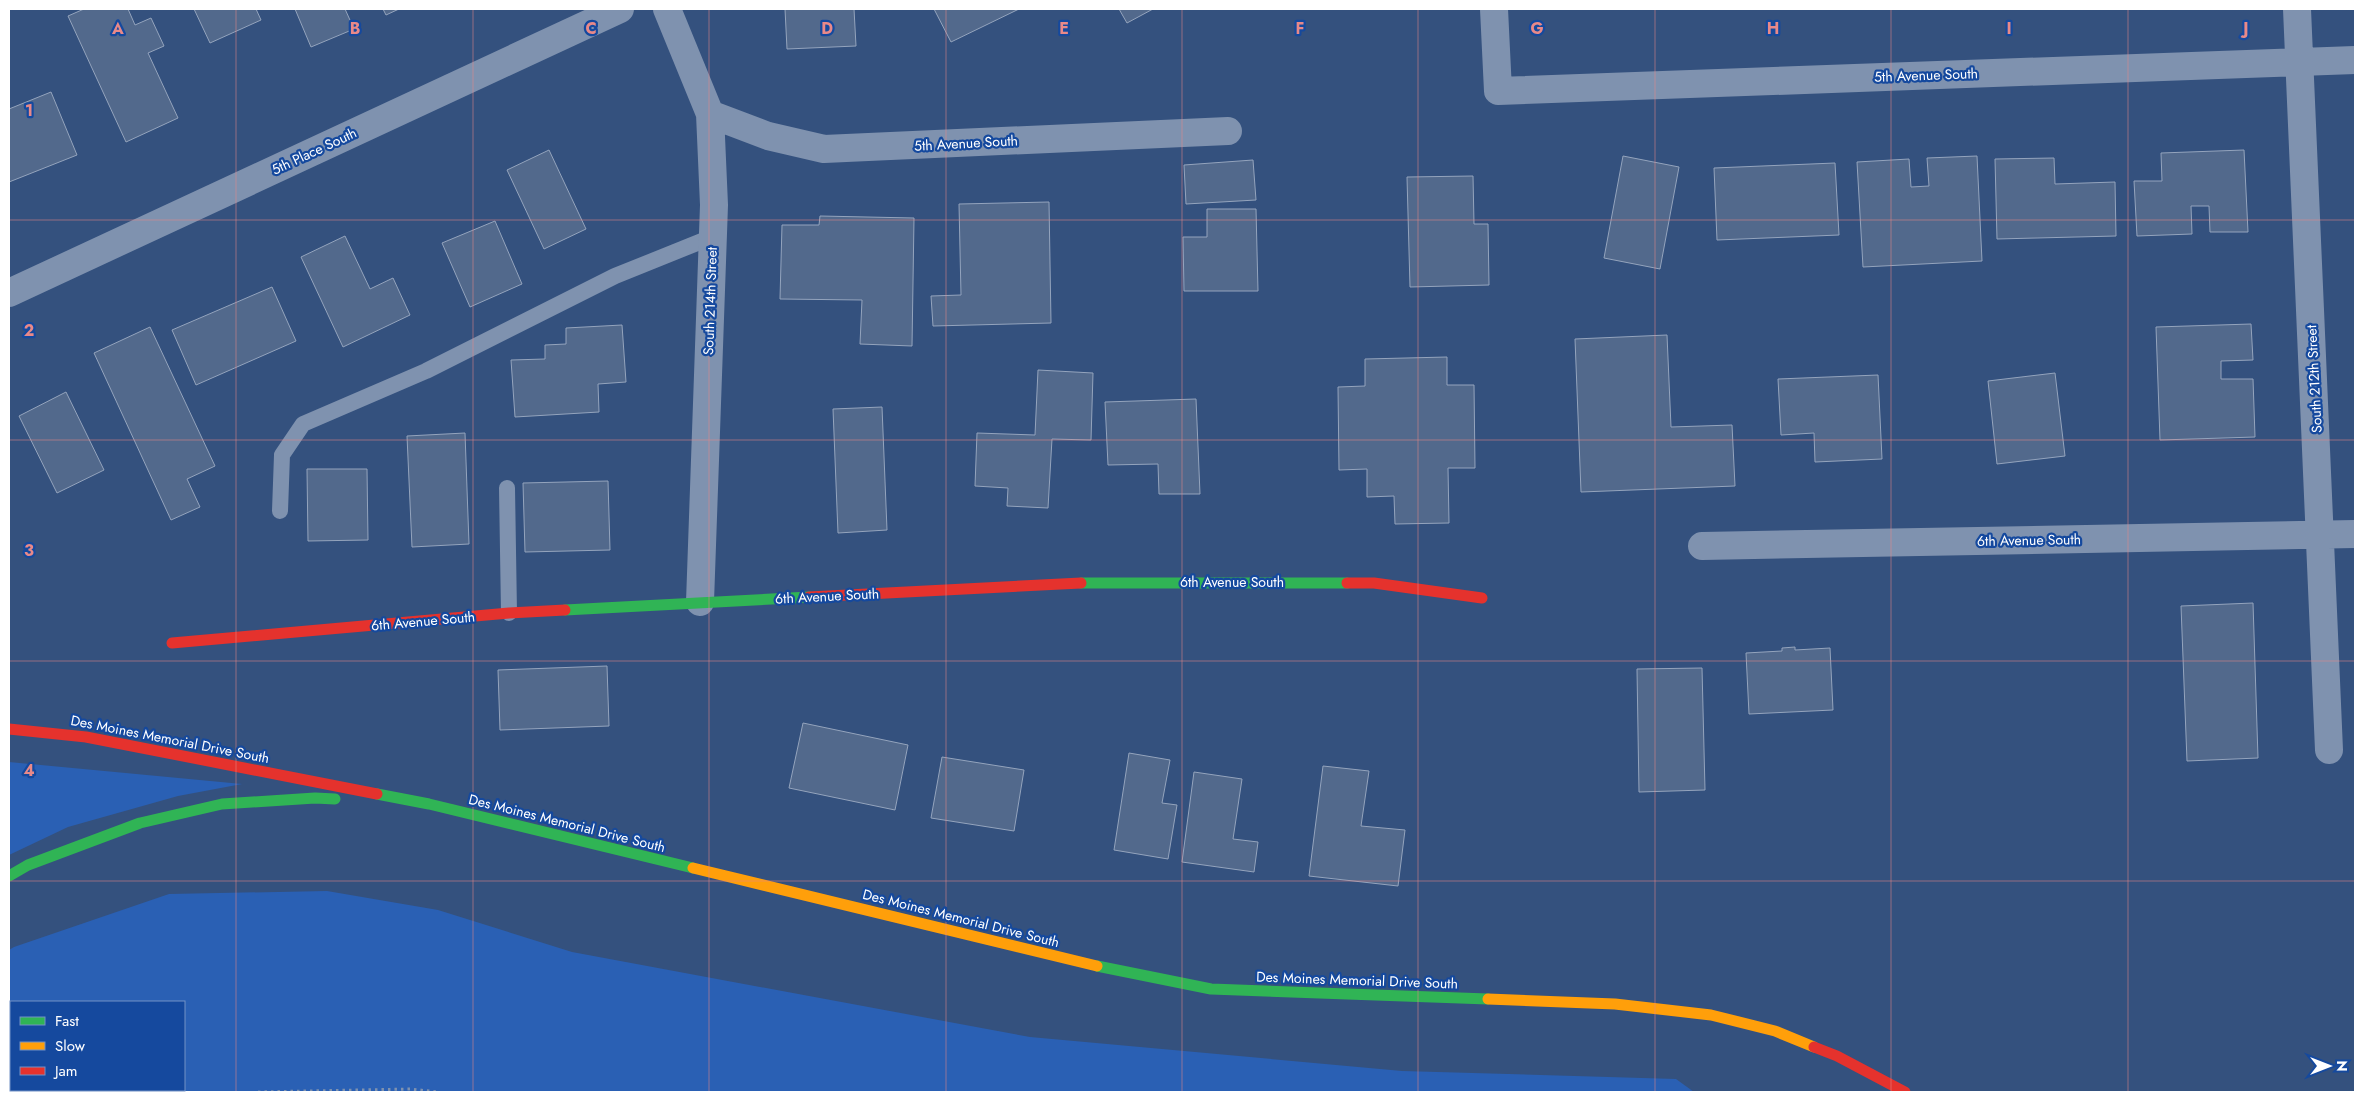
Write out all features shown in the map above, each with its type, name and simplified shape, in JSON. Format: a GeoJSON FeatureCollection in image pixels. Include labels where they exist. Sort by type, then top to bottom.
{"type":"FeatureCollection","features":[{"type":"Feature","properties":{"kind":"main road","name":"6th Avenue South"},"geometry":{"type":"LineString","coordinates":[[172,643],[509,613],[1120,582],[1374,583],[1482,598]]}},
{"type":"Feature","properties":{"kind":"main road","name":"Des Moines Memorial Drive South"},"geometry":{"type":"LineString","coordinates":[[9,728],[86,737],[429,804],[1110,969],[1211,989],[1615,1004],[1711,1015],[1775,1031],[1837,1056],[1906,1092]]}},
{"type":"Feature","properties":{"kind":"main road"},"geometry":{"type":"LineString","coordinates":[[9,876],[28,866],[140,823],[222,804],[315,798],[429,804]]}},
{"type":"Feature","properties":{"kind":"street","name":"5th Place South"},"geometry":{"type":"LineString","coordinates":[[9,293],[620,9]]}},
{"type":"Feature","properties":{"kind":"street","name":"South 214th Street"},"geometry":{"type":"LineString","coordinates":[[667,9],[710,114],[714,205],[700,602]]}},
{"type":"Feature","properties":{"kind":"street","name":"5th Avenue South"},"geometry":{"type":"LineString","coordinates":[[1494,9],[1498,91],[2355,60]]}},
{"type":"Feature","properties":{"kind":"street","name":"South 212th Street"},"geometry":{"type":"LineString","coordinates":[[2298,9],[2329,750]]}},
{"type":"Feature","properties":{"kind":"street","name":"5th Avenue South"},"geometry":{"type":"LineString","coordinates":[[710,114],[768,136],[824,149],[1228,131]]}},
{"type":"Feature","properties":{"kind":"street","name":"6th Avenue South"},"geometry":{"type":"LineString","coordinates":[[1702,546],[2355,534]]}},
{"type":"Feature","properties":{"kind":"lane"},"geometry":{"type":"LineString","coordinates":[[280,511],[282,455],[303,424],[426,371],[615,276],[712,237]]}},
{"type":"Feature","properties":{"kind":"lane"},"geometry":{"type":"LineString","coordinates":[[507,488],[509,613]]}},
{"type":"Feature","properties":{"kind":"path"},"geometry":{"type":"LineString","coordinates":[[258,1092],[410,1089],[438,1092]]}},
{"type":"Feature","properties":{"kind":"shaded area"},"geometry":{"type":"Polygon","coordinates":[[[9,762],[242,784],[178,796],[68,827],[9,855],[9,762]]]}},
{"type":"Feature","properties":{"kind":"shaded area"},"geometry":{"type":"Polygon","coordinates":[[[327,891],[438,910],[572,952],[1030,1037],[1402,1071],[1676,1079],[1694,1092],[9,1092],[9,950],[169,894],[327,891]]]}},
{"type":"Feature","properties":{"kind":"building"},"geometry":{"type":"Polygon","coordinates":[[[84,9],[128,9],[135,25],[151,18],[164,46],[148,53],[178,118],[126,142],[68,16],[84,9]]]}},
{"type":"Feature","properties":{"kind":"building"},"geometry":{"type":"Polygon","coordinates":[[[194,9],[256,9],[261,20],[210,43],[194,9]]]}},
{"type":"Feature","properties":{"kind":"building"},"geometry":{"type":"Polygon","coordinates":[[[295,9],[345,9],[354,29],[311,47],[295,9]]]}},
{"type":"Feature","properties":{"kind":"building"},"geometry":{"type":"Polygon","coordinates":[[[383,9],[399,9],[386,15],[383,9]]]}},
{"type":"Feature","properties":{"kind":"building"},"geometry":{"type":"Polygon","coordinates":[[[785,9],[854,9],[856,46],[787,49],[785,9]]]}},
{"type":"Feature","properties":{"kind":"building"},"geometry":{"type":"Polygon","coordinates":[[[934,9],[1019,9],[951,42],[934,9]]]}},
{"type":"Feature","properties":{"kind":"building"},"geometry":{"type":"Polygon","coordinates":[[[1119,9],[1153,9],[1127,23],[1119,9]]]}},
{"type":"Feature","properties":{"kind":"building"},"geometry":{"type":"Polygon","coordinates":[[[51,92],[77,155],[9,182],[9,109],[51,92]]]}},
{"type":"Feature","properties":{"kind":"building"},"geometry":{"type":"Polygon","coordinates":[[[549,150],[586,229],[544,249],[507,170],[549,150]]]}},
{"type":"Feature","properties":{"kind":"building"},"geometry":{"type":"Polygon","coordinates":[[[2244,150],[2248,232],[2210,232],[2209,206],[2191,206],[2192,234],[2137,236],[2134,181],[2162,181],[2161,153],[2244,150]]]}},
{"type":"Feature","properties":{"kind":"building"},"geometry":{"type":"Polygon","coordinates":[[[1623,156],[1679,167],[1660,269],[1604,258],[1623,156]]]}},
{"type":"Feature","properties":{"kind":"building"},"geometry":{"type":"Polygon","coordinates":[[[1977,156],[1982,261],[1863,267],[1857,162],[1909,159],[1911,187],[1929,186],[1927,158],[1977,156]]]}},
{"type":"Feature","properties":{"kind":"building"},"geometry":{"type":"Polygon","coordinates":[[[2054,158],[2055,184],[2115,182],[2116,236],[1997,239],[1995,159],[2054,158]]]}},
{"type":"Feature","properties":{"kind":"building"},"geometry":{"type":"Polygon","coordinates":[[[1253,160],[1256,200],[1186,204],[1184,165],[1253,160]]]}},
{"type":"Feature","properties":{"kind":"building"},"geometry":{"type":"Polygon","coordinates":[[[1835,163],[1839,235],[1717,240],[1714,168],[1835,163]]]}},
{"type":"Feature","properties":{"kind":"building"},"geometry":{"type":"Polygon","coordinates":[[[1473,176],[1474,224],[1488,224],[1489,285],[1410,287],[1407,177],[1473,176]]]}},
{"type":"Feature","properties":{"kind":"building"},"geometry":{"type":"Polygon","coordinates":[[[1049,202],[1051,323],[933,326],[931,296],[961,295],[959,204],[1049,202]]]}},
{"type":"Feature","properties":{"kind":"building"},"geometry":{"type":"Polygon","coordinates":[[[1207,209],[1256,209],[1258,291],[1184,291],[1183,237],[1207,237],[1207,209]]]}},
{"type":"Feature","properties":{"kind":"building"},"geometry":{"type":"Polygon","coordinates":[[[820,216],[914,218],[912,346],[860,344],[862,300],[780,299],[782,225],[819,225],[820,216]]]}},
{"type":"Feature","properties":{"kind":"building"},"geometry":{"type":"Polygon","coordinates":[[[495,221],[522,284],[470,307],[442,243],[495,221]]]}},
{"type":"Feature","properties":{"kind":"building"},"geometry":{"type":"Polygon","coordinates":[[[345,236],[370,289],[393,278],[410,315],[343,347],[301,257],[345,236]]]}},
{"type":"Feature","properties":{"kind":"building"},"geometry":{"type":"Polygon","coordinates":[[[272,287],[296,341],[196,385],[172,330],[272,287]]]}},
{"type":"Feature","properties":{"kind":"building"},"geometry":{"type":"Polygon","coordinates":[[[2251,324],[2253,360],[2221,361],[2221,379],[2253,379],[2255,437],[2160,440],[2156,327],[2251,324]]]}},
{"type":"Feature","properties":{"kind":"building"},"geometry":{"type":"Polygon","coordinates":[[[622,325],[626,382],[598,384],[599,412],[515,417],[511,360],[545,359],[545,345],[566,344],[566,328],[622,325]]]}},
{"type":"Feature","properties":{"kind":"building"},"geometry":{"type":"Polygon","coordinates":[[[150,327],[215,466],[187,479],[200,507],[171,520],[94,353],[150,327]]]}},
{"type":"Feature","properties":{"kind":"building"},"geometry":{"type":"Polygon","coordinates":[[[1667,335],[1671,427],[1732,425],[1735,486],[1581,492],[1575,339],[1667,335]]]}},
{"type":"Feature","properties":{"kind":"building"},"geometry":{"type":"Polygon","coordinates":[[[1447,357],[1447,385],[1474,385],[1475,468],[1448,468],[1449,523],[1395,524],[1394,496],[1367,497],[1367,469],[1339,470],[1338,387],[1365,386],[1365,359],[1447,357]]]}},
{"type":"Feature","properties":{"kind":"building"},"geometry":{"type":"Polygon","coordinates":[[[1038,370],[1093,373],[1091,440],[1052,439],[1048,508],[1007,506],[1008,488],[975,486],[977,433],[1035,435],[1038,370]]]}},
{"type":"Feature","properties":{"kind":"building"},"geometry":{"type":"Polygon","coordinates":[[[2055,373],[2065,456],[1997,464],[1988,381],[2055,373]]]}},
{"type":"Feature","properties":{"kind":"building"},"geometry":{"type":"Polygon","coordinates":[[[1878,375],[1882,459],[1815,462],[1814,433],[1781,435],[1778,379],[1878,375]]]}},
{"type":"Feature","properties":{"kind":"building"},"geometry":{"type":"Polygon","coordinates":[[[66,392],[104,470],[57,493],[19,416],[66,392]]]}},
{"type":"Feature","properties":{"kind":"building"},"geometry":{"type":"Polygon","coordinates":[[[1196,399],[1200,494],[1159,494],[1158,464],[1108,465],[1105,402],[1196,399]]]}},
{"type":"Feature","properties":{"kind":"building"},"geometry":{"type":"Polygon","coordinates":[[[882,407],[887,530],[838,533],[833,409],[882,407]]]}},
{"type":"Feature","properties":{"kind":"building"},"geometry":{"type":"Polygon","coordinates":[[[465,433],[469,544],[412,547],[407,436],[465,433]]]}},
{"type":"Feature","properties":{"kind":"building"},"geometry":{"type":"Polygon","coordinates":[[[307,469],[367,469],[368,540],[308,541],[307,469]]]}},
{"type":"Feature","properties":{"kind":"building"},"geometry":{"type":"Polygon","coordinates":[[[608,481],[610,550],[525,552],[523,483],[608,481]]]}},
{"type":"Feature","properties":{"kind":"building"},"geometry":{"type":"Polygon","coordinates":[[[2253,603],[2258,758],[2187,761],[2181,606],[2253,603]]]}},
{"type":"Feature","properties":{"kind":"building"},"geometry":{"type":"Polygon","coordinates":[[[1795,647],[1795,650],[1830,648],[1833,710],[1749,714],[1746,653],[1782,651],[1782,648],[1795,647]]]}},
{"type":"Feature","properties":{"kind":"building"},"geometry":{"type":"Polygon","coordinates":[[[607,666],[609,726],[500,730],[498,670],[607,666]]]}},
{"type":"Feature","properties":{"kind":"building"},"geometry":{"type":"Polygon","coordinates":[[[1702,668],[1705,790],[1639,792],[1637,669],[1702,668]]]}},
{"type":"Feature","properties":{"kind":"building"},"geometry":{"type":"Polygon","coordinates":[[[803,723],[908,745],[895,810],[789,788],[803,723]]]}},
{"type":"Feature","properties":{"kind":"building"},"geometry":{"type":"Polygon","coordinates":[[[1129,753],[1170,760],[1162,803],[1177,805],[1168,859],[1114,850],[1129,753]]]}},
{"type":"Feature","properties":{"kind":"building"},"geometry":{"type":"Polygon","coordinates":[[[942,757],[1024,770],[1014,831],[931,818],[942,757]]]}},
{"type":"Feature","properties":{"kind":"building"},"geometry":{"type":"Polygon","coordinates":[[[1323,766],[1369,771],[1361,826],[1405,830],[1398,886],[1309,876],[1323,766]]]}},
{"type":"Feature","properties":{"kind":"building"},"geometry":{"type":"Polygon","coordinates":[[[1194,772],[1242,779],[1233,839],[1258,842],[1254,872],[1182,862],[1194,772]]]}},
{"type":"Feature","properties":{"kind":"traffic: fast"},"geometry":{"type":"LineString","coordinates":[[1081,583],[1347,583]]}},
{"type":"Feature","properties":{"kind":"traffic: fast"},"geometry":{"type":"LineString","coordinates":[[565,610],[809,597]]}},
{"type":"Feature","properties":{"kind":"traffic: fast"},"geometry":{"type":"LineString","coordinates":[[377,794],[429,804],[693,868]]}},
{"type":"Feature","properties":{"kind":"traffic: fast"},"geometry":{"type":"LineString","coordinates":[[9,876],[28,865],[140,823],[222,804],[315,798],[335,799]]}},
{"type":"Feature","properties":{"kind":"traffic: fast"},"geometry":{"type":"LineString","coordinates":[[1097,966],[1211,989],[1488,999]]}},
{"type":"Feature","properties":{"kind":"traffic: slow"},"geometry":{"type":"LineString","coordinates":[[693,868],[1097,966]]}},
{"type":"Feature","properties":{"kind":"traffic: slow"},"geometry":{"type":"LineString","coordinates":[[1488,999],[1615,1004],[1711,1015],[1775,1031],[1814,1047]]}},
{"type":"Feature","properties":{"kind":"traffic: jam"},"geometry":{"type":"LineString","coordinates":[[809,597],[1081,583]]}},
{"type":"Feature","properties":{"kind":"traffic: jam"},"geometry":{"type":"LineString","coordinates":[[1347,583],[1374,583],[1482,598]]}},
{"type":"Feature","properties":{"kind":"traffic: jam"},"geometry":{"type":"LineString","coordinates":[[172,643],[509,613],[565,610]]}},
{"type":"Feature","properties":{"kind":"traffic: jam"},"geometry":{"type":"LineString","coordinates":[[9,729],[86,737],[377,794]]}},
{"type":"Feature","properties":{"kind":"traffic: jam"},"geometry":{"type":"LineString","coordinates":[[1814,1047],[1837,1056],[1905,1092]]}}]}
